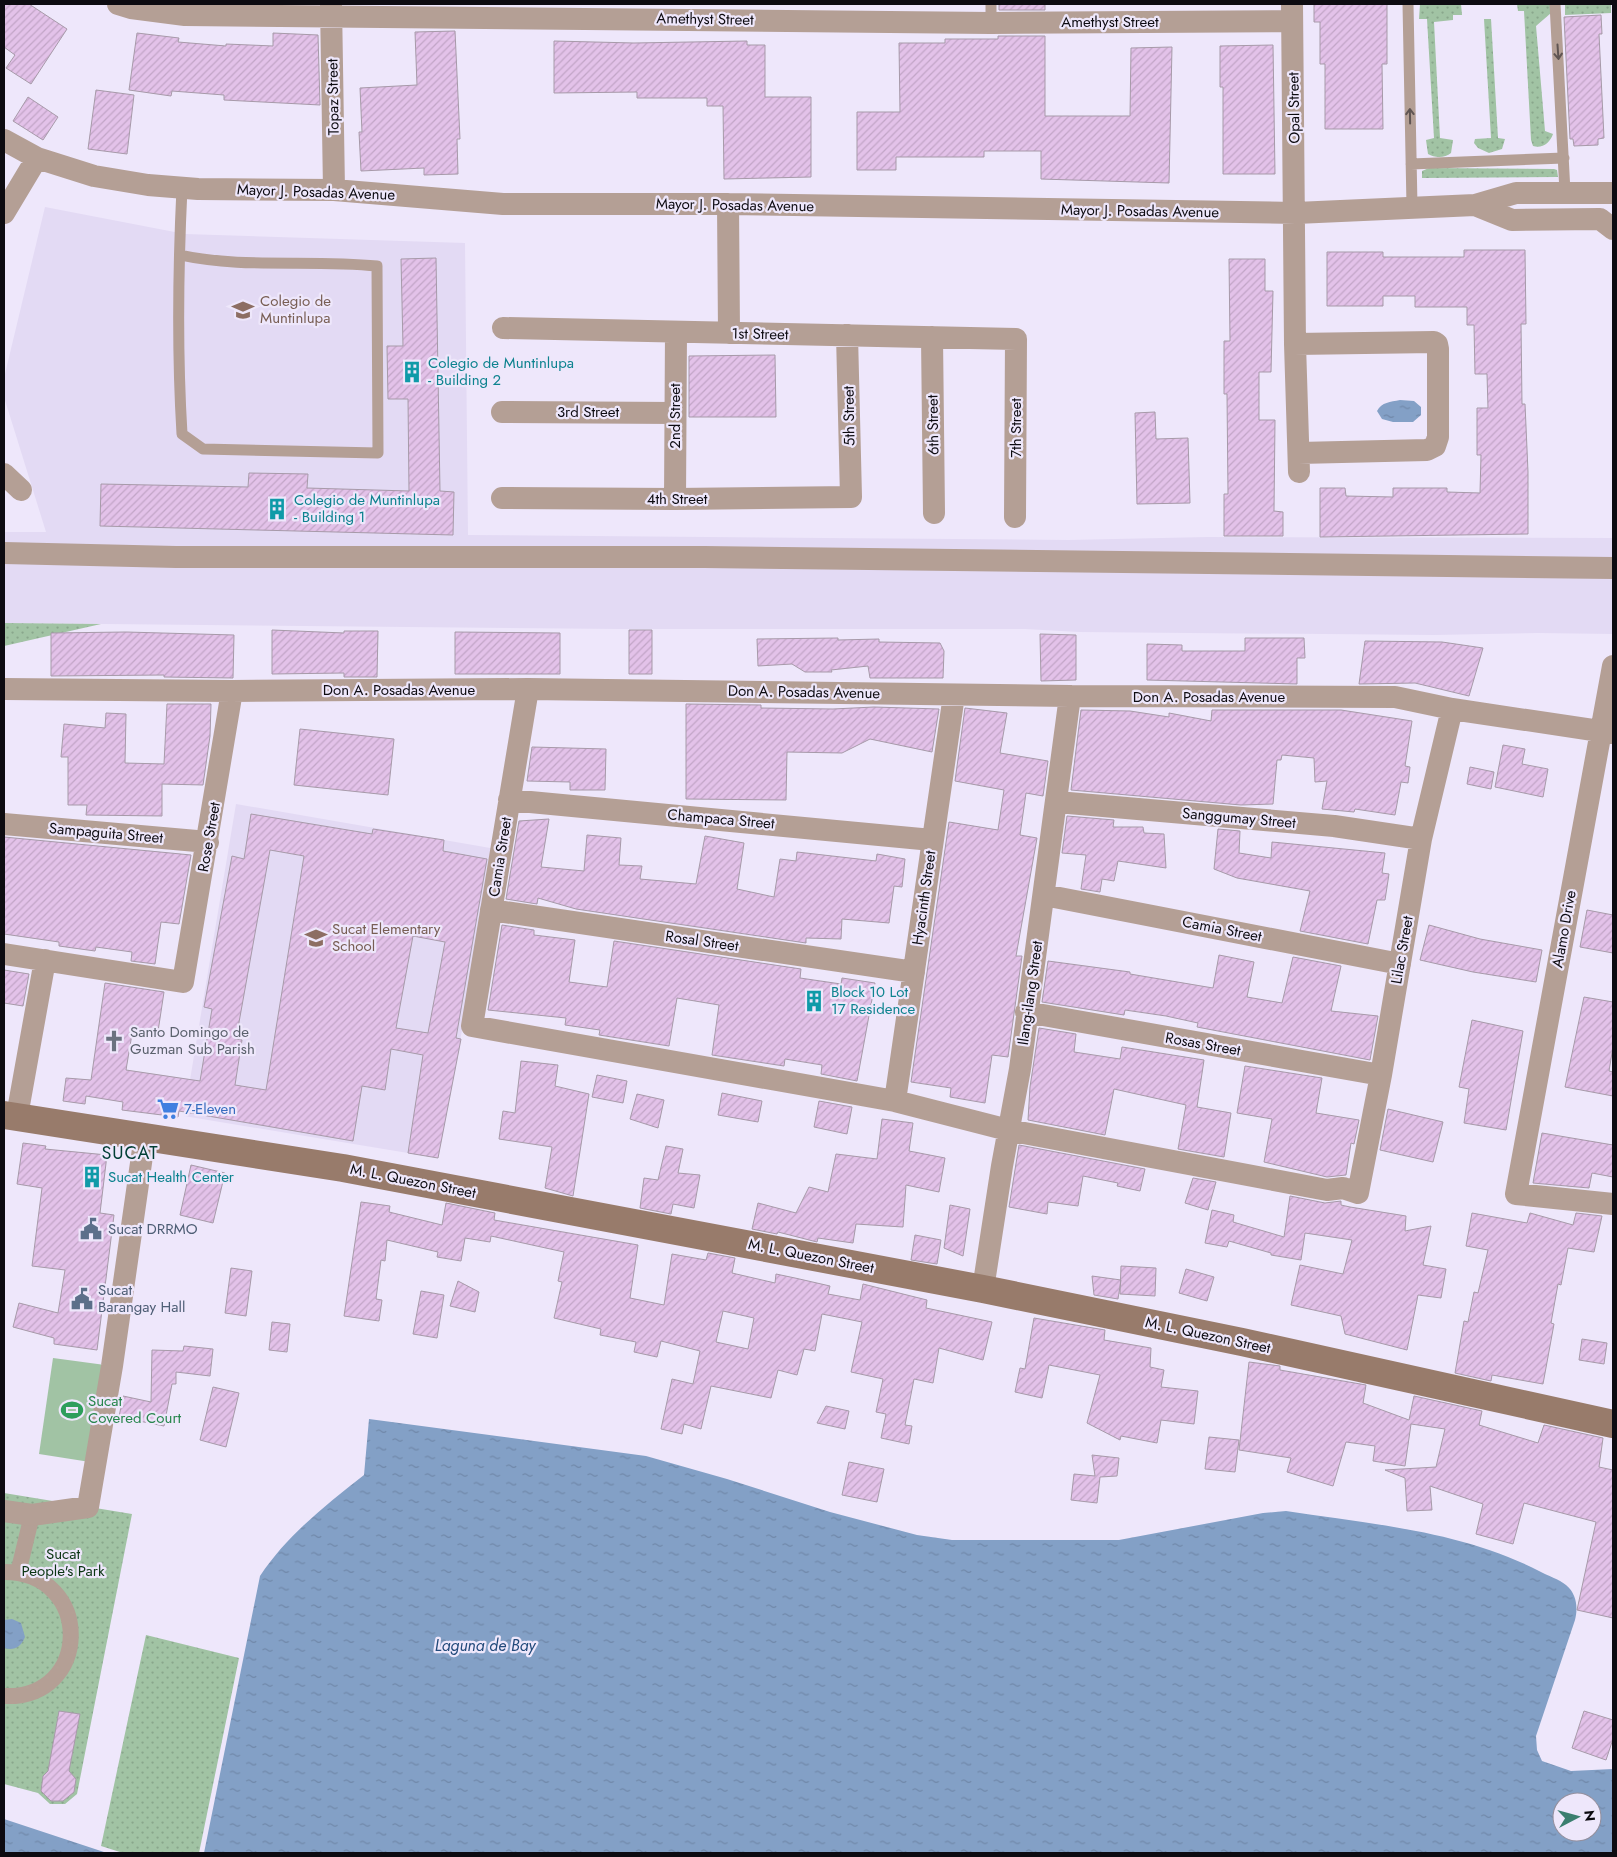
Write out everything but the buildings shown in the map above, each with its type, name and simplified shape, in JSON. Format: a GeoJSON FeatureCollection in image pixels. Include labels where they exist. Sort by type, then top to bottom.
{"type":"FeatureCollection","features":[{"type":"Feature","properties":{"kind":"main road","name":"M. L. Quezon Street"},"geometry":{"type":"LineString","coordinates":[[11,1115],[145,1135],[353,1170],[983,1289],[1168,1326],[1613,1424]]}},
{"type":"Feature","properties":{"kind":"street","name":"Amethyst Street"},"geometry":{"type":"LineString","coordinates":[[118,4],[132,8],[185,15],[332,9],[991,13],[1292,12]]}},
{"type":"Feature","properties":{"kind":"street","name":"Topaz Street"},"geometry":{"type":"LineString","coordinates":[[332,9],[334,190]]}},
{"type":"Feature","properties":{"kind":"street","name":"Opal Street"},"geometry":{"type":"LineString","coordinates":[[1292,12],[1296,213],[1295,344],[1299,462],[1427,450],[1435,446],[1438,437],[1437,344],[1432,342],[1295,344]]}},
{"type":"Feature","properties":{"kind":"street","name":"Mayor J. Posadas Avenue"},"geometry":{"type":"LineString","coordinates":[[4,140],[37,158],[94,176],[182,188],[334,190],[503,204],[728,204],[1296,213],[1412,206],[1475,205],[1516,193],[1613,193]]}},
{"type":"Feature","properties":{"kind":"street"},"geometry":{"type":"LineString","coordinates":[[4,213],[37,158]]}},
{"type":"Feature","properties":{"kind":"street"},"geometry":{"type":"LineString","coordinates":[[728,204],[729,333]]}},
{"type":"Feature","properties":{"kind":"street","name":"Mayor J. Posadas Avenue"},"geometry":{"type":"LineString","coordinates":[[1475,205],[1512,220],[1600,219],[1613,229]]}},
{"type":"Feature","properties":{"kind":"street","name":"1st Street"},"geometry":{"type":"LineString","coordinates":[[504,328],[1016,339]]}},
{"type":"Feature","properties":{"kind":"street","name":"2nd Street"},"geometry":{"type":"LineString","coordinates":[[675,499],[676,332]]}},
{"type":"Feature","properties":{"kind":"street","name":"5th Street"},"geometry":{"type":"LineString","coordinates":[[847,336],[851,497]]}},
{"type":"Feature","properties":{"kind":"street","name":"6th Street"},"geometry":{"type":"LineString","coordinates":[[932,338],[934,513]]}},
{"type":"Feature","properties":{"kind":"street","name":"7th Street"},"geometry":{"type":"LineString","coordinates":[[1015,517],[1016,339]]}},
{"type":"Feature","properties":{"kind":"street","name":"3rd Street"},"geometry":{"type":"LineString","coordinates":[[502,412],[675,413]]}},
{"type":"Feature","properties":{"kind":"street"},"geometry":{"type":"LineString","coordinates":[[4,474],[20,490]]}},
{"type":"Feature","properties":{"kind":"street","name":"4th Street"},"geometry":{"type":"LineString","coordinates":[[502,498],[851,497]]}},
{"type":"Feature","properties":{"kind":"street"},"geometry":{"type":"LineString","coordinates":[[4,554],[176,557],[704,557],[1613,568]]}},
{"type":"Feature","properties":{"kind":"street","name":"Alamo Drive"},"geometry":{"type":"LineString","coordinates":[[1613,666],[1607,733],[1516,1194],[1613,1204]]}},
{"type":"Feature","properties":{"kind":"street","name":"Don A. Posadas Avenue"},"geometry":{"type":"LineString","coordinates":[[4,689],[232,691],[528,689],[954,695],[1394,697],[1607,733]]}},
{"type":"Feature","properties":{"kind":"street","name":"Camia Street"},"geometry":{"type":"LineString","coordinates":[[528,689],[472,1026],[895,1101]]}},
{"type":"Feature","properties":{"kind":"street","name":"Rose Street"},"geometry":{"type":"LineString","coordinates":[[45,960],[183,982],[232,691]]}},
{"type":"Feature","properties":{"kind":"street","name":"Hyacinth Street"},"geometry":{"type":"LineString","coordinates":[[895,1101],[954,695]]}},
{"type":"Feature","properties":{"kind":"street","name":"Ilang-ilang Street"},"geometry":{"type":"LineString","coordinates":[[983,1289],[1008,1130],[1020,1069],[1026,1012],[1057,802],[1070,696]]}},
{"type":"Feature","properties":{"kind":"street","name":"Lilac Street"},"geometry":{"type":"LineString","coordinates":[[1008,1130],[1327,1190],[1343,1188],[1358,1193],[1381,1075],[1421,839],[1452,708]]}},
{"type":"Feature","properties":{"kind":"street","name":"Champaca Street"},"geometry":{"type":"LineString","coordinates":[[509,800],[932,840]]}},
{"type":"Feature","properties":{"kind":"street","name":"Sanggumay Street"},"geometry":{"type":"LineString","coordinates":[[1057,802],[1334,826],[1421,839]]}},
{"type":"Feature","properties":{"kind":"street","name":"Sampaguita Street"},"geometry":{"type":"LineString","coordinates":[[4,824],[208,842]]}},
{"type":"Feature","properties":{"kind":"street","name":"Camia Street"},"geometry":{"type":"LineString","coordinates":[[1044,895],[1400,964]]}},
{"type":"Feature","properties":{"kind":"street","name":"Rosal Street"},"geometry":{"type":"LineString","coordinates":[[491,910],[914,972]]}},
{"type":"Feature","properties":{"kind":"street"},"geometry":{"type":"LineString","coordinates":[[4,954],[45,960],[11,1115]]}},
{"type":"Feature","properties":{"kind":"street","name":"Rosas Street"},"geometry":{"type":"LineString","coordinates":[[1026,1012],[1381,1075]]}},
{"type":"Feature","properties":{"kind":"street"},"geometry":{"type":"LineString","coordinates":[[895,1101],[1008,1130]]}},
{"type":"Feature","properties":{"kind":"street"},"geometry":{"type":"LineString","coordinates":[[4,1510],[32,1515],[88,1507],[112,1366],[145,1135]]}},
{"type":"Feature","properties":{"kind":"street"},"geometry":{"type":"LineString","coordinates":[[4,1696],[28,1694],[52,1680],[68,1657],[71,1643],[69,1616],[59,1597],[44,1583],[11,1572],[32,1515]]}},
{"type":"Feature","properties":{"kind":"lane"},"geometry":{"type":"LineString","coordinates":[[1408,4],[1412,206]]}},
{"type":"Feature","properties":{"kind":"lane"},"geometry":{"type":"LineString","coordinates":[[1555,4],[1565,192]]}},
{"type":"Feature","properties":{"kind":"lane"},"geometry":{"type":"LineString","coordinates":[[1411,164],[1564,158]]}},
{"type":"Feature","properties":{"kind":"lane"},"geometry":{"type":"LineString","coordinates":[[180,255],[211,262],[351,263],[376,266],[378,453],[202,449],[182,434],[179,381],[180,255],[182,188]]}},
{"type":"Feature","properties":{"kind":"shaded area"},"geometry":{"type":"Polygon","coordinates":[[[45,207],[185,234],[465,243],[468,535],[1069,540],[1208,537],[1613,538],[1613,634],[1434,635],[1079,632],[1025,629],[620,629],[4,623],[4,532],[46,532],[4,397],[4,378],[45,207]]]}},
{"type":"Feature","properties":{"kind":"shaded area","name":"Sucat Elementary School"},"geometry":{"type":"Polygon","coordinates":[[[236,804],[496,849],[438,1158],[184,1116],[236,804]]]}},
{"type":"Feature","properties":{"kind":"green space"},"geometry":{"type":"Polygon","coordinates":[[[1420,4],[1461,4],[1462,15],[1453,15],[1453,20],[1434,22],[1440,138],[1453,140],[1451,153],[1443,157],[1428,154],[1426,140],[1434,138],[1427,19],[1419,19],[1420,4]]]}},
{"type":"Feature","properties":{"kind":"green space"},"geometry":{"type":"Polygon","coordinates":[[[1517,4],[1551,4],[1551,13],[1536,26],[1545,131],[1553,134],[1548,143],[1540,147],[1533,146],[1531,140],[1524,11],[1518,11],[1517,4]]]}},
{"type":"Feature","properties":{"kind":"green space"},"geometry":{"type":"Polygon","coordinates":[[[1565,4],[1611,4],[1611,13],[1565,15],[1565,4]]]}},
{"type":"Feature","properties":{"kind":"green space"},"geometry":{"type":"Polygon","coordinates":[[[1484,19],[1491,19],[1498,138],[1505,139],[1502,149],[1489,153],[1478,148],[1474,143],[1475,139],[1491,138],[1484,19]]]}},
{"type":"Feature","properties":{"kind":"green space"},"geometry":{"type":"Polygon","coordinates":[[[1429,168],[1554,169],[1557,170],[1558,177],[1422,178],[1422,171],[1429,168]]]}},
{"type":"Feature","properties":{"kind":"green space"},"geometry":{"type":"Polygon","coordinates":[[[4,623],[101,624],[4,646],[4,623]]]}},
{"type":"Feature","properties":{"kind":"green space","name":"Sucat Covered Court"},"geometry":{"type":"Polygon","coordinates":[[[53,1358],[105,1365],[90,1462],[39,1454],[53,1358]]]}},
{"type":"Feature","properties":{"kind":"green space","name":"Sucat People's Park"},"geometry":{"type":"Polygon","coordinates":[[[4,1493],[132,1514],[77,1794],[65,1804],[50,1804],[38,1793],[4,1784],[4,1493]]]}},
{"type":"Feature","properties":{"kind":"green space"},"geometry":{"type":"Polygon","coordinates":[[[146,1635],[239,1658],[199,1853],[123,1853],[101,1846],[146,1635]]]}},
{"type":"Feature","properties":{"kind":"water"},"geometry":{"type":"Polygon","coordinates":[[[1400,400],[1414,401],[1421,407],[1421,415],[1413,422],[1393,422],[1382,419],[1377,411],[1379,408],[1387,403],[1400,400]]]}},
{"type":"Feature","properties":{"kind":"water","name":"Laguna de Bay"},"geometry":{"type":"Polygon","coordinates":[[[369,1419],[646,1456],[727,1479],[830,1512],[917,1535],[952,1540],[1119,1540],[1263,1513],[1286,1511],[1383,1525],[1448,1538],[1510,1557],[1560,1581],[1570,1589],[1576,1606],[1575,1620],[1536,1736],[1537,1750],[1542,1761],[1571,1771],[1613,1769],[1613,1853],[204,1853],[260,1576],[282,1547],[322,1509],[364,1475],[369,1419]]]}},
{"type":"Feature","properties":{"kind":"water"},"geometry":{"type":"Polygon","coordinates":[[[12,1619],[21,1623],[25,1637],[17,1647],[8,1649],[4,1648],[4,1620],[12,1619]]]}},
{"type":"Feature","properties":{"kind":"water"},"geometry":{"type":"Polygon","coordinates":[[[4,1819],[107,1853],[4,1853],[4,1819]]]}},
{"type":"Feature","properties":{"kind":"place","name":"Colegio de Muntinlupa"},"geometry":{"type":"Point","coordinates":[243,310]}},
{"type":"Feature","properties":{"kind":"place","name":"Colegio de Muntinlupa - Building 2"},"geometry":{"type":"Point","coordinates":[412,372]}},
{"type":"Feature","properties":{"kind":"place","name":"Colegio de Muntinlupa - Building 1"},"geometry":{"type":"Point","coordinates":[277,509]}},
{"type":"Feature","properties":{"kind":"place","name":"Sucat Elementary School"},"geometry":{"type":"Point","coordinates":[316,938]}},
{"type":"Feature","properties":{"kind":"place","name":"Block 10 Lot 17 Residence"},"geometry":{"type":"Point","coordinates":[814,1001]}},
{"type":"Feature","properties":{"kind":"place","name":"Santo Domingo de Guzman Sub Parish"},"geometry":{"type":"Point","coordinates":[114,1041]}},
{"type":"Feature","properties":{"kind":"place","name":"7-Eleven"},"geometry":{"type":"Point","coordinates":[168,1109]}},
{"type":"Feature","properties":{"kind":"place","name":"Sucat Health Center"},"geometry":{"type":"Point","coordinates":[92,1177]}},
{"type":"Feature","properties":{"kind":"place","name":"Sucat DRRMO"},"geometry":{"type":"Point","coordinates":[91,1229]}},
{"type":"Feature","properties":{"kind":"place","name":"Sucat Barangay Hall"},"geometry":{"type":"Point","coordinates":[82,1299]}},
{"type":"Feature","properties":{"kind":"place","name":"Sucat Covered Court"},"geometry":{"type":"Point","coordinates":[72,1410]}},
{"type":"Feature","properties":{"kind":"district","name":"SUCAT"},"geometry":{"type":"Point","coordinates":[130,1153]}}]}
